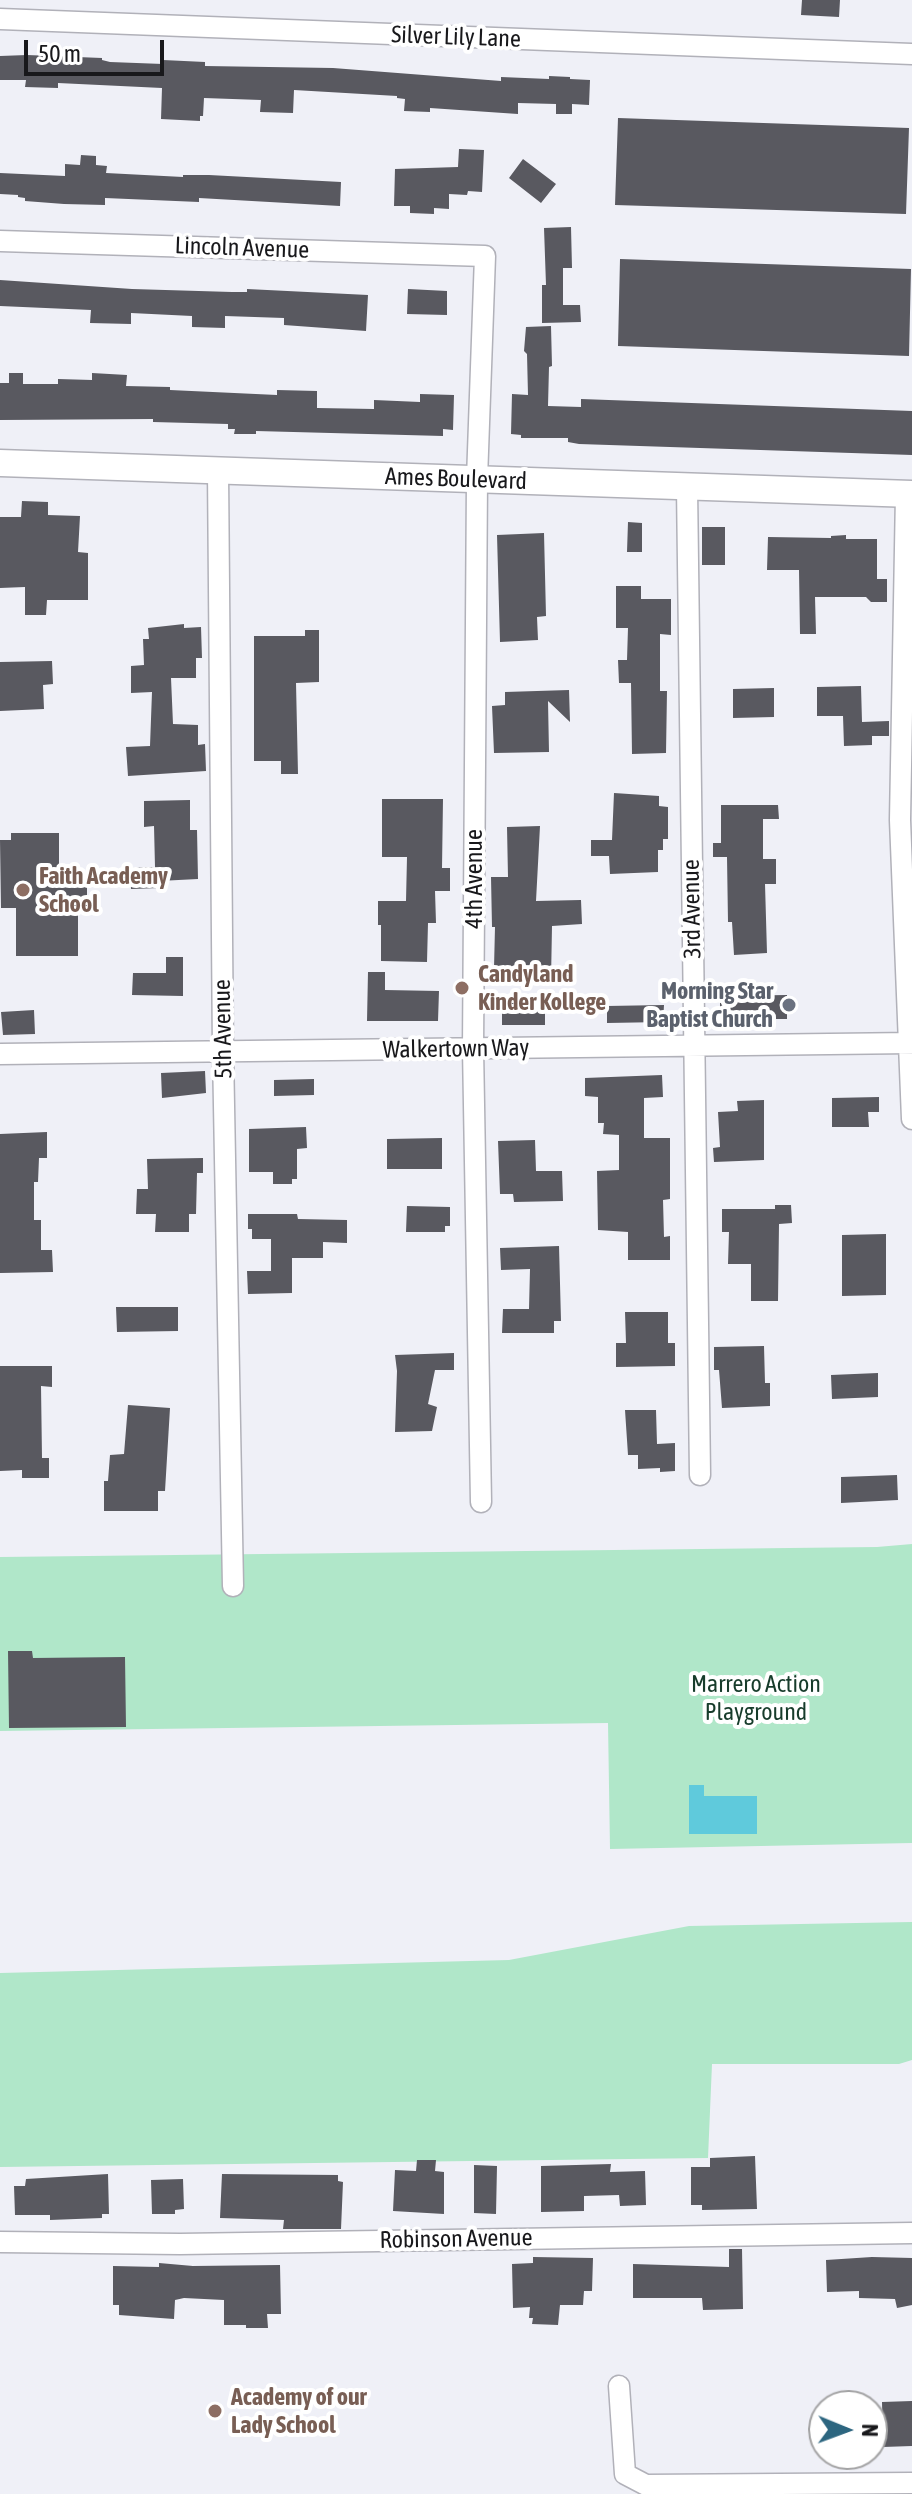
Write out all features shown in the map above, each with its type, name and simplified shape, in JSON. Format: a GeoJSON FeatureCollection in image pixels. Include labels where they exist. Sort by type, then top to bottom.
{"type":"FeatureCollection","features":[{"type":"Feature","properties":{"kind":"street","name":"Silver Lily Lane"},"geometry":{"type":"LineString","coordinates":[[0,19],[912,54]]}},
{"type":"Feature","properties":{"kind":"street","name":"Lincoln Avenue"},"geometry":{"type":"LineString","coordinates":[[0,241],[485,256]]}},
{"type":"Feature","properties":{"kind":"street","name":"4th Avenue"},"geometry":{"type":"LineString","coordinates":[[481,1502],[473,1048],[477,479],[485,256]]}},
{"type":"Feature","properties":{"kind":"street","name":"Ames Boulevard"},"geometry":{"type":"LineString","coordinates":[[0,463],[909,494]]}},
{"type":"Feature","properties":{"kind":"street","name":"5th Avenue"},"geometry":{"type":"LineString","coordinates":[[218,471],[223,1052],[233,1586]]}},
{"type":"Feature","properties":{"kind":"street","name":"3rd Avenue"},"geometry":{"type":"LineString","coordinates":[[687,487],[700,1475]]}},
{"type":"Feature","properties":{"kind":"street"},"geometry":{"type":"LineString","coordinates":[[909,494],[900,820],[912,1119]]}},
{"type":"Feature","properties":{"kind":"street","name":"Walkertown Way"},"geometry":{"type":"LineString","coordinates":[[0,1054],[911,1043]]}},
{"type":"Feature","properties":{"kind":"street","name":"Robinson Avenue"},"geometry":{"type":"LineString","coordinates":[[0,2242],[180,2244],[912,2233]]}},
{"type":"Feature","properties":{"kind":"street"},"geometry":{"type":"LineString","coordinates":[[619,2386],[625,2474],[646,2485],[912,2483]]}},
{"type":"Feature","properties":{"kind":"green space","name":"Marrero Action Playground"},"geometry":{"type":"Polygon","coordinates":[[[912,1544],[912,1843],[610,1849],[608,1723],[0,1731],[0,1557],[877,1547],[912,1544]]]}},
{"type":"Feature","properties":{"kind":"green space"},"geometry":{"type":"Polygon","coordinates":[[[912,1922],[912,2060],[899,2064],[712,2064],[708,2158],[0,2167],[0,1973],[509,1960],[689,1926],[912,1922]]]}},
{"type":"Feature","properties":{"kind":"water"},"geometry":{"type":"Polygon","coordinates":[[[689,1785],[704,1785],[704,1796],[757,1796],[757,1834],[689,1834],[689,1785]]]}},
{"type":"Feature","properties":{"kind":"building"},"geometry":{"type":"Polygon","coordinates":[[[802,0],[840,0],[839,17],[801,15],[802,0]]]}},
{"type":"Feature","properties":{"kind":"building"},"geometry":{"type":"Polygon","coordinates":[[[0,56],[102,58],[110,62],[163,64],[163,60],[205,62],[205,66],[333,68],[501,81],[501,77],[570,77],[590,80],[589,105],[572,104],[572,114],[556,114],[556,104],[518,103],[518,114],[430,108],[430,112],[404,111],[405,99],[397,96],[294,90],[293,113],[260,112],[261,100],[204,98],[200,121],[161,119],[162,88],[58,83],[58,88],[25,87],[26,80],[0,80],[0,56]]]}},
{"type":"Feature","properties":{"kind":"building"},"geometry":{"type":"Polygon","coordinates":[[[618,118],[909,128],[906,214],[615,205],[618,118]]]}},
{"type":"Feature","properties":{"kind":"building"},"geometry":{"type":"Polygon","coordinates":[[[459,149],[484,150],[482,192],[449,194],[449,209],[434,208],[434,214],[410,213],[410,206],[394,206],[395,169],[458,167],[459,149]]]}},
{"type":"Feature","properties":{"kind":"building"},"geometry":{"type":"Polygon","coordinates":[[[81,155],[96,156],[96,165],[107,166],[106,173],[341,182],[340,206],[199,198],[199,202],[105,198],[105,205],[64,204],[25,201],[18,195],[0,194],[0,173],[65,176],[65,164],[80,165],[81,155]]]}},
{"type":"Feature","properties":{"kind":"building"},"geometry":{"type":"Polygon","coordinates":[[[523,159],[556,184],[541,203],[509,178],[523,159]]]}},
{"type":"Feature","properties":{"kind":"building"},"geometry":{"type":"Polygon","coordinates":[[[571,227],[572,268],[563,268],[563,305],[580,305],[581,322],[542,323],[542,285],[546,285],[544,228],[571,227]]]}},
{"type":"Feature","properties":{"kind":"building"},"geometry":{"type":"Polygon","coordinates":[[[620,259],[911,269],[909,356],[618,346],[620,259]]]}},
{"type":"Feature","properties":{"kind":"building"},"geometry":{"type":"Polygon","coordinates":[[[0,280],[132,289],[247,292],[247,289],[368,295],[366,331],[284,325],[284,318],[225,316],[225,328],[192,327],[192,316],[131,313],[131,324],[90,323],[91,310],[0,306],[0,280]]]}},
{"type":"Feature","properties":{"kind":"building"},"geometry":{"type":"Polygon","coordinates":[[[408,289],[447,291],[447,315],[407,314],[408,289]]]}},
{"type":"Feature","properties":{"kind":"building"},"geometry":{"type":"Polygon","coordinates":[[[551,326],[552,366],[549,367],[548,406],[581,407],[581,399],[912,411],[912,455],[579,444],[568,442],[568,438],[521,438],[521,435],[511,434],[512,394],[528,395],[527,354],[524,351],[526,327],[551,326]]]}},
{"type":"Feature","properties":{"kind":"building"},"geometry":{"type":"Polygon","coordinates":[[[9,373],[23,373],[23,384],[58,384],[58,379],[92,380],[92,373],[127,375],[126,386],[170,387],[170,390],[277,395],[277,390],[317,391],[317,408],[374,409],[374,400],[420,402],[420,394],[454,395],[453,430],[443,429],[443,436],[256,431],[256,434],[234,434],[235,429],[228,429],[228,424],[153,422],[153,419],[0,420],[0,383],[9,383],[9,373]]]}},
{"type":"Feature","properties":{"kind":"building"},"geometry":{"type":"Polygon","coordinates":[[[22,501],[48,502],[48,515],[80,516],[78,552],[88,553],[88,600],[47,600],[46,615],[25,615],[25,587],[0,588],[0,517],[21,517],[22,501]]]}},
{"type":"Feature","properties":{"kind":"building"},"geometry":{"type":"Polygon","coordinates":[[[628,522],[642,523],[642,552],[627,552],[628,522]]]}},
{"type":"Feature","properties":{"kind":"building"},"geometry":{"type":"Polygon","coordinates":[[[702,527],[725,527],[725,565],[702,565],[702,527]]]}},
{"type":"Feature","properties":{"kind":"building"},"geometry":{"type":"Polygon","coordinates":[[[544,533],[546,616],[537,617],[538,640],[500,642],[497,535],[544,533]]]}},
{"type":"Feature","properties":{"kind":"building"},"geometry":{"type":"Polygon","coordinates":[[[846,535],[846,539],[877,539],[877,579],[887,579],[887,602],[871,602],[866,597],[815,597],[816,634],[800,634],[799,570],[767,570],[768,537],[831,538],[846,535]]]}},
{"type":"Feature","properties":{"kind":"building"},"geometry":{"type":"Polygon","coordinates":[[[616,586],[641,586],[641,599],[671,599],[671,635],[660,634],[660,691],[667,691],[666,753],[632,754],[631,683],[619,683],[618,660],[627,660],[628,628],[616,628],[616,586]]]}},
{"type":"Feature","properties":{"kind":"building"},"geometry":{"type":"Polygon","coordinates":[[[184,624],[184,628],[201,627],[202,658],[196,658],[196,678],[171,678],[173,724],[198,725],[198,745],[205,744],[206,771],[128,776],[126,747],[150,746],[152,692],[131,693],[131,666],[144,665],[143,639],[149,639],[148,628],[184,624]]]}},
{"type":"Feature","properties":{"kind":"building"},"geometry":{"type":"Polygon","coordinates":[[[305,630],[319,630],[319,682],[296,683],[298,774],[281,774],[281,761],[254,761],[254,636],[305,636],[305,630]]]}},
{"type":"Feature","properties":{"kind":"building"},"geometry":{"type":"Polygon","coordinates":[[[52,661],[53,684],[43,685],[44,709],[0,711],[0,662],[52,661]]]}},
{"type":"Feature","properties":{"kind":"building"},"geometry":{"type":"Polygon","coordinates":[[[861,686],[862,722],[889,721],[889,736],[872,736],[872,745],[844,746],[843,716],[817,716],[817,687],[861,686]]]}},
{"type":"Feature","properties":{"kind":"building"},"geometry":{"type":"Polygon","coordinates":[[[774,688],[774,717],[733,718],[733,689],[774,688]]]}},
{"type":"Feature","properties":{"kind":"building"},"geometry":{"type":"Polygon","coordinates":[[[569,690],[570,722],[548,701],[549,752],[494,753],[492,706],[505,705],[505,692],[569,690]]]}},
{"type":"Feature","properties":{"kind":"building"},"geometry":{"type":"Polygon","coordinates":[[[614,793],[659,796],[659,806],[668,807],[668,839],[663,839],[663,850],[658,850],[658,872],[610,874],[609,856],[591,856],[591,840],[612,840],[614,793]]]}},
{"type":"Feature","properties":{"kind":"building"},"geometry":{"type":"Polygon","coordinates":[[[382,799],[443,799],[442,868],[450,868],[450,891],[435,891],[436,923],[428,923],[427,962],[381,961],[378,901],[406,901],[407,857],[382,857],[382,799]]]}},
{"type":"Feature","properties":{"kind":"building"},"geometry":{"type":"Polygon","coordinates":[[[190,800],[190,830],[197,830],[198,879],[159,881],[159,888],[131,889],[130,868],[155,867],[154,826],[144,827],[144,801],[190,800]]]}},
{"type":"Feature","properties":{"kind":"building"},"geometry":{"type":"Polygon","coordinates":[[[721,805],[778,805],[779,819],[763,819],[763,859],[776,859],[776,884],[765,884],[767,953],[734,955],[732,922],[728,922],[727,857],[713,857],[713,843],[721,843],[721,805]]]}},
{"type":"Feature","properties":{"kind":"building"},"geometry":{"type":"Polygon","coordinates":[[[540,826],[536,901],[581,900],[582,924],[552,926],[551,980],[533,979],[533,969],[494,968],[491,877],[508,877],[507,827],[540,826]]]}},
{"type":"Feature","properties":{"kind":"building"},"geometry":{"type":"Polygon","coordinates":[[[11,833],[59,833],[59,867],[70,866],[70,871],[87,871],[87,907],[78,907],[78,956],[16,956],[16,908],[1,908],[0,840],[11,840],[11,833]]]}},
{"type":"Feature","properties":{"kind":"building"},"geometry":{"type":"Polygon","coordinates":[[[166,957],[183,957],[183,996],[132,995],[133,973],[166,973],[166,957]]]}},
{"type":"Feature","properties":{"kind":"building"},"geometry":{"type":"Polygon","coordinates":[[[368,972],[385,972],[385,990],[439,991],[438,1021],[367,1021],[368,972]]]}},
{"type":"Feature","properties":{"kind":"building"},"geometry":{"type":"Polygon","coordinates":[[[787,995],[787,1019],[720,1019],[720,996],[787,995]]]}},
{"type":"Feature","properties":{"kind":"building"},"geometry":{"type":"Polygon","coordinates":[[[545,998],[545,1025],[502,1025],[502,999],[545,998]]]}},
{"type":"Feature","properties":{"kind":"building"},"geometry":{"type":"Polygon","coordinates":[[[664,1005],[663,1022],[607,1023],[607,1006],[664,1005]]]}},
{"type":"Feature","properties":{"kind":"building"},"geometry":{"type":"Polygon","coordinates":[[[34,1010],[35,1034],[3,1035],[1,1012],[34,1010]]]}},
{"type":"Feature","properties":{"kind":"building"},"geometry":{"type":"Polygon","coordinates":[[[205,1071],[206,1093],[162,1098],[161,1073],[205,1071]]]}},
{"type":"Feature","properties":{"kind":"building"},"geometry":{"type":"Polygon","coordinates":[[[662,1075],[663,1097],[644,1098],[644,1138],[670,1138],[670,1199],[663,1200],[664,1237],[670,1236],[670,1260],[628,1260],[628,1232],[598,1230],[597,1171],[619,1170],[619,1135],[603,1134],[604,1123],[598,1123],[598,1097],[585,1096],[585,1078],[662,1075]]]}},
{"type":"Feature","properties":{"kind":"building"},"geometry":{"type":"Polygon","coordinates":[[[314,1079],[314,1095],[274,1096],[274,1080],[314,1079]]]}},
{"type":"Feature","properties":{"kind":"building"},"geometry":{"type":"Polygon","coordinates":[[[879,1097],[879,1112],[868,1112],[869,1127],[832,1127],[832,1098],[879,1097]]]}},
{"type":"Feature","properties":{"kind":"building"},"geometry":{"type":"Polygon","coordinates":[[[764,1100],[764,1160],[714,1162],[713,1148],[720,1147],[718,1112],[738,1111],[737,1101],[764,1100]]]}},
{"type":"Feature","properties":{"kind":"building"},"geometry":{"type":"Polygon","coordinates":[[[306,1127],[307,1148],[297,1149],[297,1179],[292,1179],[292,1184],[273,1184],[273,1172],[249,1172],[249,1129],[306,1127]]]}},
{"type":"Feature","properties":{"kind":"building"},"geometry":{"type":"Polygon","coordinates":[[[47,1132],[47,1158],[39,1158],[38,1182],[34,1182],[34,1220],[41,1220],[41,1250],[52,1250],[53,1272],[0,1273],[0,1134],[47,1132]]]}},
{"type":"Feature","properties":{"kind":"building"},"geometry":{"type":"Polygon","coordinates":[[[442,1138],[442,1169],[387,1169],[387,1139],[442,1138]]]}},
{"type":"Feature","properties":{"kind":"building"},"geometry":{"type":"Polygon","coordinates":[[[535,1140],[536,1171],[562,1171],[563,1201],[514,1202],[513,1194],[500,1194],[498,1141],[535,1140]]]}},
{"type":"Feature","properties":{"kind":"building"},"geometry":{"type":"Polygon","coordinates":[[[203,1158],[203,1173],[197,1173],[196,1214],[189,1214],[189,1232],[155,1232],[156,1214],[136,1214],[137,1189],[148,1189],[147,1159],[203,1158]]]}},
{"type":"Feature","properties":{"kind":"building"},"geometry":{"type":"Polygon","coordinates":[[[775,1205],[791,1205],[792,1223],[779,1224],[778,1301],[751,1301],[751,1264],[728,1264],[729,1232],[722,1232],[722,1209],[775,1209],[775,1205]]]}},
{"type":"Feature","properties":{"kind":"building"},"geometry":{"type":"Polygon","coordinates":[[[407,1206],[450,1207],[450,1226],[445,1226],[445,1232],[406,1232],[407,1206]]]}},
{"type":"Feature","properties":{"kind":"building"},"geometry":{"type":"Polygon","coordinates":[[[248,1214],[297,1214],[298,1219],[347,1220],[347,1243],[323,1242],[323,1258],[292,1258],[292,1293],[248,1294],[247,1271],[271,1271],[271,1239],[252,1239],[248,1214]]]}},
{"type":"Feature","properties":{"kind":"building"},"geometry":{"type":"Polygon","coordinates":[[[886,1234],[886,1295],[842,1296],[842,1235],[886,1234]]]}},
{"type":"Feature","properties":{"kind":"building"},"geometry":{"type":"Polygon","coordinates":[[[559,1246],[561,1321],[554,1321],[554,1333],[502,1333],[503,1309],[529,1309],[530,1269],[501,1270],[500,1248],[559,1246]]]}},
{"type":"Feature","properties":{"kind":"building"},"geometry":{"type":"Polygon","coordinates":[[[116,1307],[178,1307],[178,1331],[117,1332],[116,1307]]]}},
{"type":"Feature","properties":{"kind":"building"},"geometry":{"type":"Polygon","coordinates":[[[625,1312],[668,1312],[668,1343],[675,1343],[675,1366],[616,1367],[616,1343],[626,1343],[625,1312]]]}},
{"type":"Feature","properties":{"kind":"building"},"geometry":{"type":"Polygon","coordinates":[[[764,1346],[765,1383],[770,1383],[770,1406],[722,1408],[719,1370],[714,1370],[714,1347],[764,1346]]]}},
{"type":"Feature","properties":{"kind":"building"},"geometry":{"type":"Polygon","coordinates":[[[454,1353],[454,1370],[435,1370],[428,1404],[437,1407],[432,1431],[395,1432],[395,1355],[454,1353]]]}},
{"type":"Feature","properties":{"kind":"building"},"geometry":{"type":"Polygon","coordinates":[[[0,1366],[52,1366],[52,1387],[41,1386],[42,1458],[49,1458],[49,1478],[22,1478],[22,1470],[0,1471],[0,1366]]]}},
{"type":"Feature","properties":{"kind":"building"},"geometry":{"type":"Polygon","coordinates":[[[878,1373],[878,1397],[832,1399],[831,1375],[878,1373]]]}},
{"type":"Feature","properties":{"kind":"building"},"geometry":{"type":"Polygon","coordinates":[[[128,1405],[170,1408],[165,1491],[158,1491],[158,1511],[104,1511],[104,1481],[108,1481],[110,1455],[124,1454],[128,1405]]]}},
{"type":"Feature","properties":{"kind":"building"},"geometry":{"type":"Polygon","coordinates":[[[625,1410],[656,1410],[657,1444],[675,1443],[675,1471],[638,1469],[638,1455],[628,1455],[625,1410]]]}},
{"type":"Feature","properties":{"kind":"building"},"geometry":{"type":"Polygon","coordinates":[[[897,1475],[898,1500],[841,1503],[841,1477],[897,1475]]]}},
{"type":"Feature","properties":{"kind":"building"},"geometry":{"type":"Polygon","coordinates":[[[8,1651],[32,1651],[33,1658],[125,1657],[126,1727],[9,1728],[8,1651]]]}},
{"type":"Feature","properties":{"kind":"building"},"geometry":{"type":"Polygon","coordinates":[[[755,2156],[757,2209],[702,2210],[702,2205],[691,2205],[691,2167],[710,2167],[710,2158],[755,2156]]]}},
{"type":"Feature","properties":{"kind":"building"},"geometry":{"type":"Polygon","coordinates":[[[417,2160],[436,2160],[435,2171],[444,2172],[444,2214],[393,2211],[395,2170],[416,2171],[417,2160]]]}},
{"type":"Feature","properties":{"kind":"building"},"geometry":{"type":"Polygon","coordinates":[[[611,2164],[610,2172],[645,2171],[646,2205],[620,2206],[619,2195],[584,2196],[584,2211],[541,2212],[541,2166],[611,2164]]]}},
{"type":"Feature","properties":{"kind":"building"},"geometry":{"type":"Polygon","coordinates":[[[474,2165],[497,2166],[496,2214],[474,2213],[474,2165]]]}},
{"type":"Feature","properties":{"kind":"building"},"geometry":{"type":"Polygon","coordinates":[[[108,2174],[109,2214],[102,2214],[102,2218],[50,2220],[50,2215],[15,2215],[14,2186],[25,2186],[26,2179],[108,2174]]]}},
{"type":"Feature","properties":{"kind":"building"},"geometry":{"type":"Polygon","coordinates":[[[222,2174],[338,2175],[338,2181],[343,2182],[341,2229],[283,2229],[284,2220],[220,2218],[222,2174]]]}},
{"type":"Feature","properties":{"kind":"building"},"geometry":{"type":"Polygon","coordinates":[[[183,2179],[184,2209],[175,2210],[175,2214],[152,2214],[151,2180],[183,2179]]]}},
{"type":"Feature","properties":{"kind":"building"},"geometry":{"type":"Polygon","coordinates":[[[729,2249],[742,2249],[743,2309],[703,2310],[702,2298],[633,2298],[633,2264],[729,2267],[729,2249]]]}},
{"type":"Feature","properties":{"kind":"building"},"geometry":{"type":"Polygon","coordinates":[[[533,2257],[593,2258],[592,2291],[584,2291],[583,2305],[560,2305],[558,2325],[532,2324],[530,2307],[513,2308],[512,2264],[533,2263],[533,2257]]]}},
{"type":"Feature","properties":{"kind":"building"},"geometry":{"type":"Polygon","coordinates":[[[912,2258],[912,2305],[897,2308],[895,2299],[859,2298],[859,2291],[827,2292],[826,2260],[912,2258]]]}},
{"type":"Feature","properties":{"kind":"building"},"geometry":{"type":"Polygon","coordinates":[[[159,2263],[193,2266],[280,2265],[281,2314],[267,2314],[268,2328],[224,2325],[224,2300],[184,2298],[175,2300],[174,2319],[119,2315],[119,2305],[113,2305],[113,2266],[159,2267],[159,2263]]]}},
{"type":"Feature","properties":{"kind":"building"},"geometry":{"type":"Polygon","coordinates":[[[912,2401],[912,2446],[888,2447],[888,2402],[912,2401]]]}},
{"type":"Feature","properties":{"kind":"place","name":"Faith Academy School"},"geometry":{"type":"Point","coordinates":[23,890]}},
{"type":"Feature","properties":{"kind":"place","name":"Candyland Kinder Kollege"},"geometry":{"type":"Point","coordinates":[462,988]}},
{"type":"Feature","properties":{"kind":"place","name":"Morning Star Baptist Church"},"geometry":{"type":"Point","coordinates":[789,1005]}},
{"type":"Feature","properties":{"kind":"place","name":"Academy of our Lady School"},"geometry":{"type":"Point","coordinates":[215,2411]}}]}
